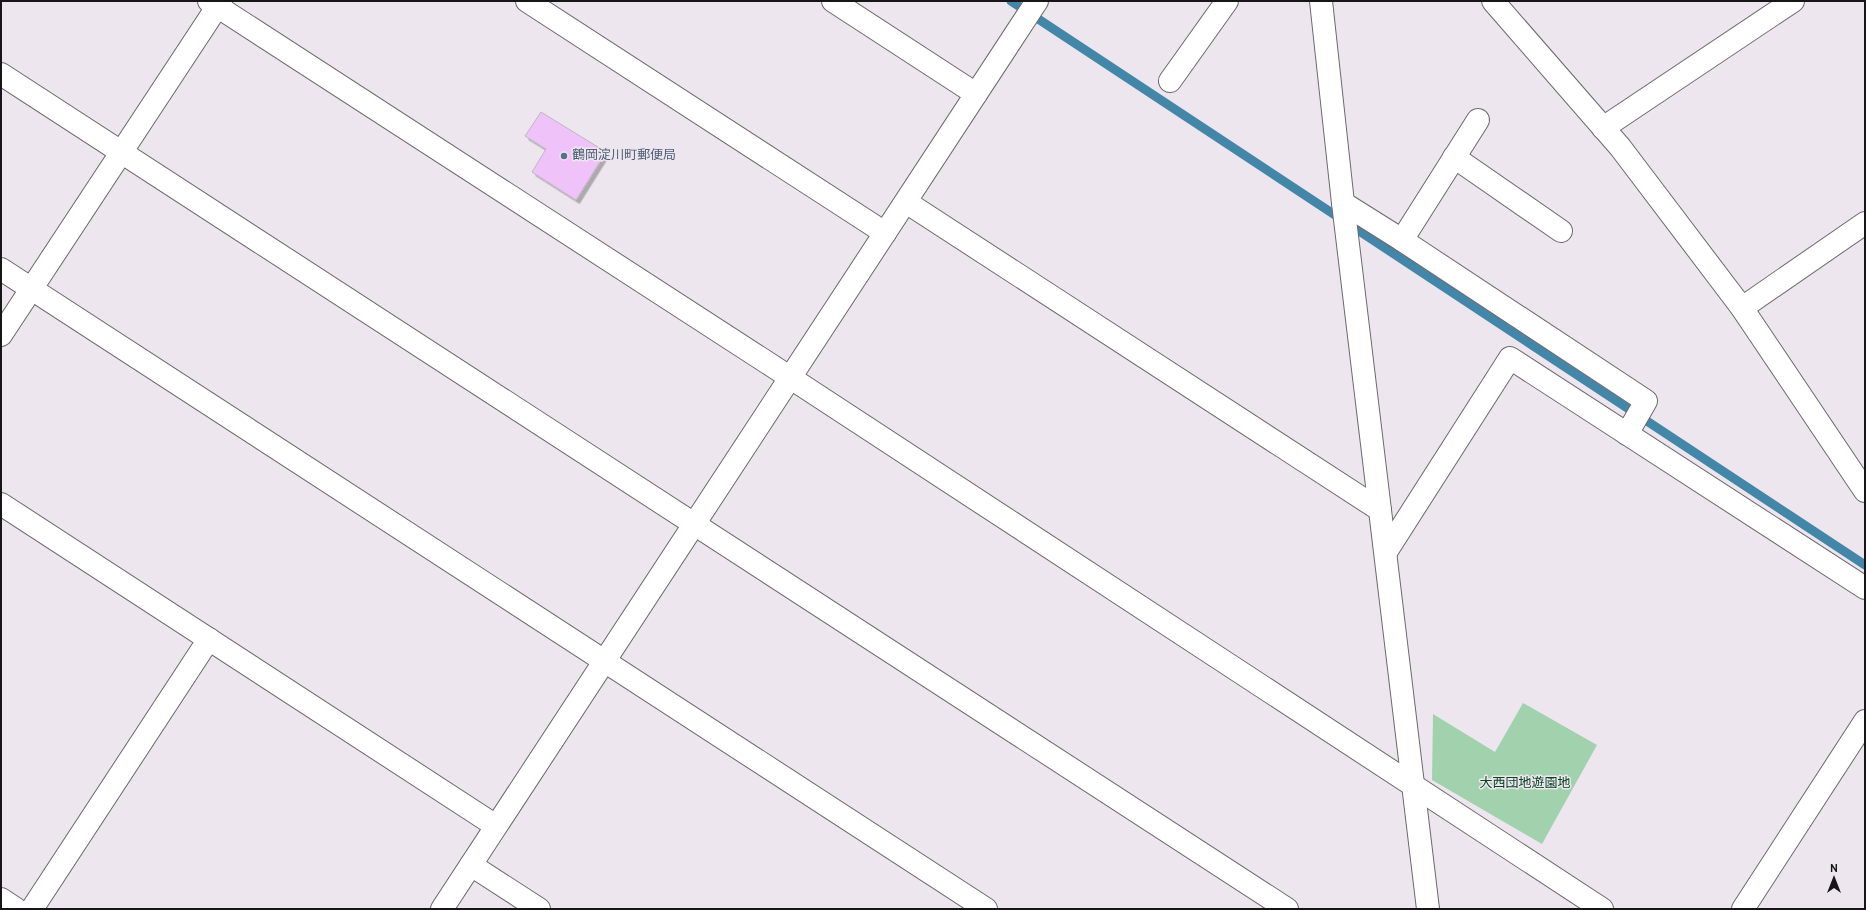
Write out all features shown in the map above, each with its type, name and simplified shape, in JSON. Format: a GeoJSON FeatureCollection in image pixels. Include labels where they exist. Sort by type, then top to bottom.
{"type":"FeatureCollection","features":[{"type":"Feature","properties":{"kind":"street"},"geometry":{"type":"LineString","coordinates":[[527,1],[885,233]]}},
{"type":"Feature","properties":{"kind":"street"},"geometry":{"type":"LineString","coordinates":[[833,1],[976,94]]}},
{"type":"Feature","properties":{"kind":"street"},"geometry":{"type":"LineString","coordinates":[[442,909],[1037,1]]}},
{"type":"Feature","properties":{"kind":"street"},"geometry":{"type":"LineString","coordinates":[[1170,82],[1227,1]]}},
{"type":"Feature","properties":{"kind":"street"},"geometry":{"type":"LineString","coordinates":[[1321,1],[1343,203],[1428,909]]}},
{"type":"Feature","properties":{"kind":"street"},"geometry":{"type":"LineString","coordinates":[[1493,1],[1620,147],[1742,308],[1865,491]]}},
{"type":"Feature","properties":{"kind":"street"},"geometry":{"type":"LineString","coordinates":[[1603,128],[1793,1]]}},
{"type":"Feature","properties":{"kind":"street"},"geometry":{"type":"LineString","coordinates":[[1,336],[216,3],[1602,909]]}},
{"type":"Feature","properties":{"kind":"street"},"geometry":{"type":"LineString","coordinates":[[1,74],[693,525],[1287,909]]}},
{"type":"Feature","properties":{"kind":"street"},"geometry":{"type":"LineString","coordinates":[[1402,240],[1478,120]]}},
{"type":"Feature","properties":{"kind":"street"},"geometry":{"type":"LineString","coordinates":[[1454,157],[1561,231]]}},
{"type":"Feature","properties":{"kind":"street"},"geometry":{"type":"LineString","coordinates":[[906,202],[1380,510]]}},
{"type":"Feature","properties":{"kind":"street"},"geometry":{"type":"LineString","coordinates":[[1343,203],[1646,400],[1627,434]]}},
{"type":"Feature","properties":{"kind":"street"},"geometry":{"type":"LineString","coordinates":[[1742,308],[1865,223]]}},
{"type":"Feature","properties":{"kind":"street"},"geometry":{"type":"LineString","coordinates":[[1,269],[986,909]]}},
{"type":"Feature","properties":{"kind":"street"},"geometry":{"type":"LineString","coordinates":[[1386,552],[1510,358],[1865,588]]}},
{"type":"Feature","properties":{"kind":"street"},"geometry":{"type":"LineString","coordinates":[[1,504],[496,826]]}},
{"type":"Feature","properties":{"kind":"street"},"geometry":{"type":"LineString","coordinates":[[32,909],[209,639]]}},
{"type":"Feature","properties":{"kind":"street"},"geometry":{"type":"LineString","coordinates":[[1743,909],[1865,721]]}},
{"type":"Feature","properties":{"kind":"street"},"geometry":{"type":"LineString","coordinates":[[471,865],[539,909]]}},
{"type":"Feature","properties":{"kind":"street"},"geometry":{"type":"LineString","coordinates":[[1,899],[16,909]]}},
{"type":"Feature","properties":{"kind":"green space","name":"大西団地遊園地"},"geometry":{"type":"Polygon","coordinates":[[[1523,703],[1597,745],[1542,844],[1432,780],[1433,714],[1495,752],[1523,703]]]}},
{"type":"Feature","properties":{"kind":"building"},"geometry":{"type":"Polygon","coordinates":[[[541,112],[606,152],[576,200],[532,172],[546,149],[525,136],[541,112]]]}},
{"type":"Feature","properties":{"kind":"waterway"},"geometry":{"type":"LineString","coordinates":[[1011,1],[1865,565]]}},
{"type":"Feature","properties":{"kind":"place","name":"鶴岡淀川町郵便局"},"geometry":{"type":"Point","coordinates":[564,156]}}]}
